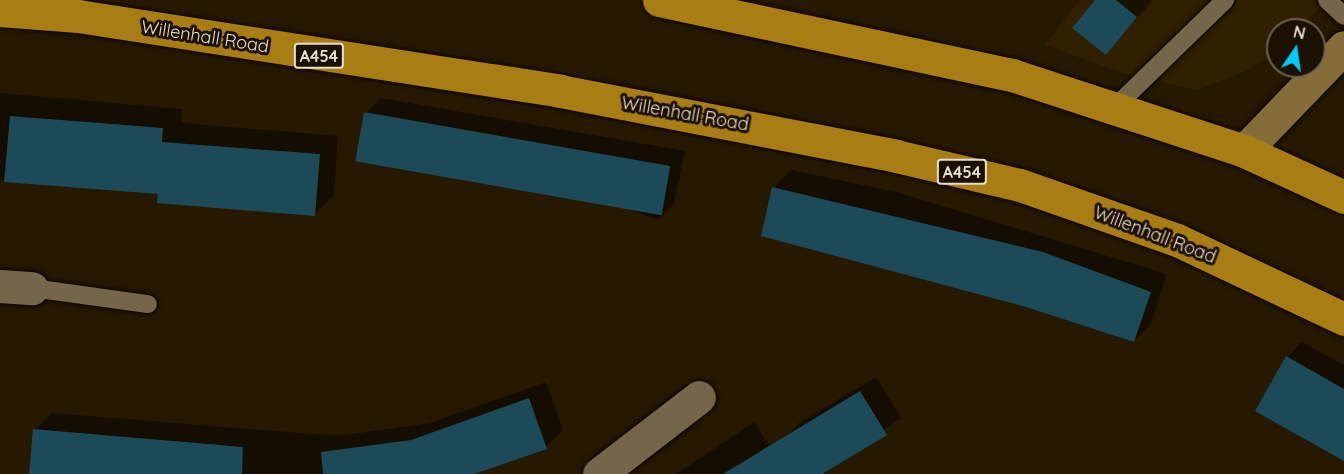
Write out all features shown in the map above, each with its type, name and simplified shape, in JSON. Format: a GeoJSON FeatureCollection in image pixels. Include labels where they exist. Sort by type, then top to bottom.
{"type":"FeatureCollection","features":[{"type":"Feature","properties":{"kind":"highway"},"geometry":{"type":"LineString","coordinates":[[659,0],[709,5],[1012,75],[1244,151],[1344,197]]}},
{"type":"Feature","properties":{"kind":"highway","name":"Willenhall Road"},"geometry":{"type":"LineString","coordinates":[[0,10],[78,16],[560,91],[765,128],[1020,185],[1177,240],[1344,319]]}},
{"type":"Feature","properties":{"kind":"highway"},"geometry":{"type":"LineString","coordinates":[[0,28],[78,16]]}},
{"type":"Feature","properties":{"kind":"street"},"geometry":{"type":"LineString","coordinates":[[1244,151],[1344,47]]}},
{"type":"Feature","properties":{"kind":"street"},"geometry":{"type":"LineString","coordinates":[[0,286],[32,288]]}},
{"type":"Feature","properties":{"kind":"street"},"geometry":{"type":"LineString","coordinates":[[599,474],[699,397]]}},
{"type":"Feature","properties":{"kind":"lane"},"geometry":{"type":"LineString","coordinates":[[1114,108],[1225,0]]}},
{"type":"Feature","properties":{"kind":"lane"},"geometry":{"type":"LineString","coordinates":[[1327,0],[1344,16]]}},
{"type":"Feature","properties":{"kind":"lane"},"geometry":{"type":"LineString","coordinates":[[32,288],[148,304]]}},
{"type":"Feature","properties":{"kind":"shaded area"},"geometry":{"type":"Polygon","coordinates":[[[1080,0],[1327,0],[1310,18],[1266,18],[1266,58],[1244,72],[1197,90],[1131,76],[1045,45],[1080,0]]]}},
{"type":"Feature","properties":{"kind":"building"},"geometry":{"type":"Polygon","coordinates":[[[1095,0],[1116,0],[1137,17],[1106,55],[1072,28],[1095,0]]]}},
{"type":"Feature","properties":{"kind":"building"},"geometry":{"type":"Polygon","coordinates":[[[364,112],[670,166],[662,215],[355,161],[364,112]]]}},
{"type":"Feature","properties":{"kind":"building"},"geometry":{"type":"Polygon","coordinates":[[[10,116],[163,128],[162,142],[320,154],[315,216],[157,203],[158,194],[4,182],[10,116]]]}},
{"type":"Feature","properties":{"kind":"building"},"geometry":{"type":"Polygon","coordinates":[[[772,187],[1043,252],[1151,292],[1134,342],[1023,306],[761,236],[772,187]]]}},
{"type":"Feature","properties":{"kind":"building"},"geometry":{"type":"Polygon","coordinates":[[[1286,356],[1344,389],[1344,461],[1255,411],[1286,356]]]}},
{"type":"Feature","properties":{"kind":"building"},"geometry":{"type":"Polygon","coordinates":[[[860,391],[887,435],[822,474],[723,474],[860,391]]]}},
{"type":"Feature","properties":{"kind":"building"},"geometry":{"type":"Polygon","coordinates":[[[529,398],[547,449],[474,474],[323,474],[321,452],[411,440],[529,398]]]}},
{"type":"Feature","properties":{"kind":"building"},"geometry":{"type":"Polygon","coordinates":[[[33,429],[243,447],[242,474],[29,474],[33,429]]]}}]}
